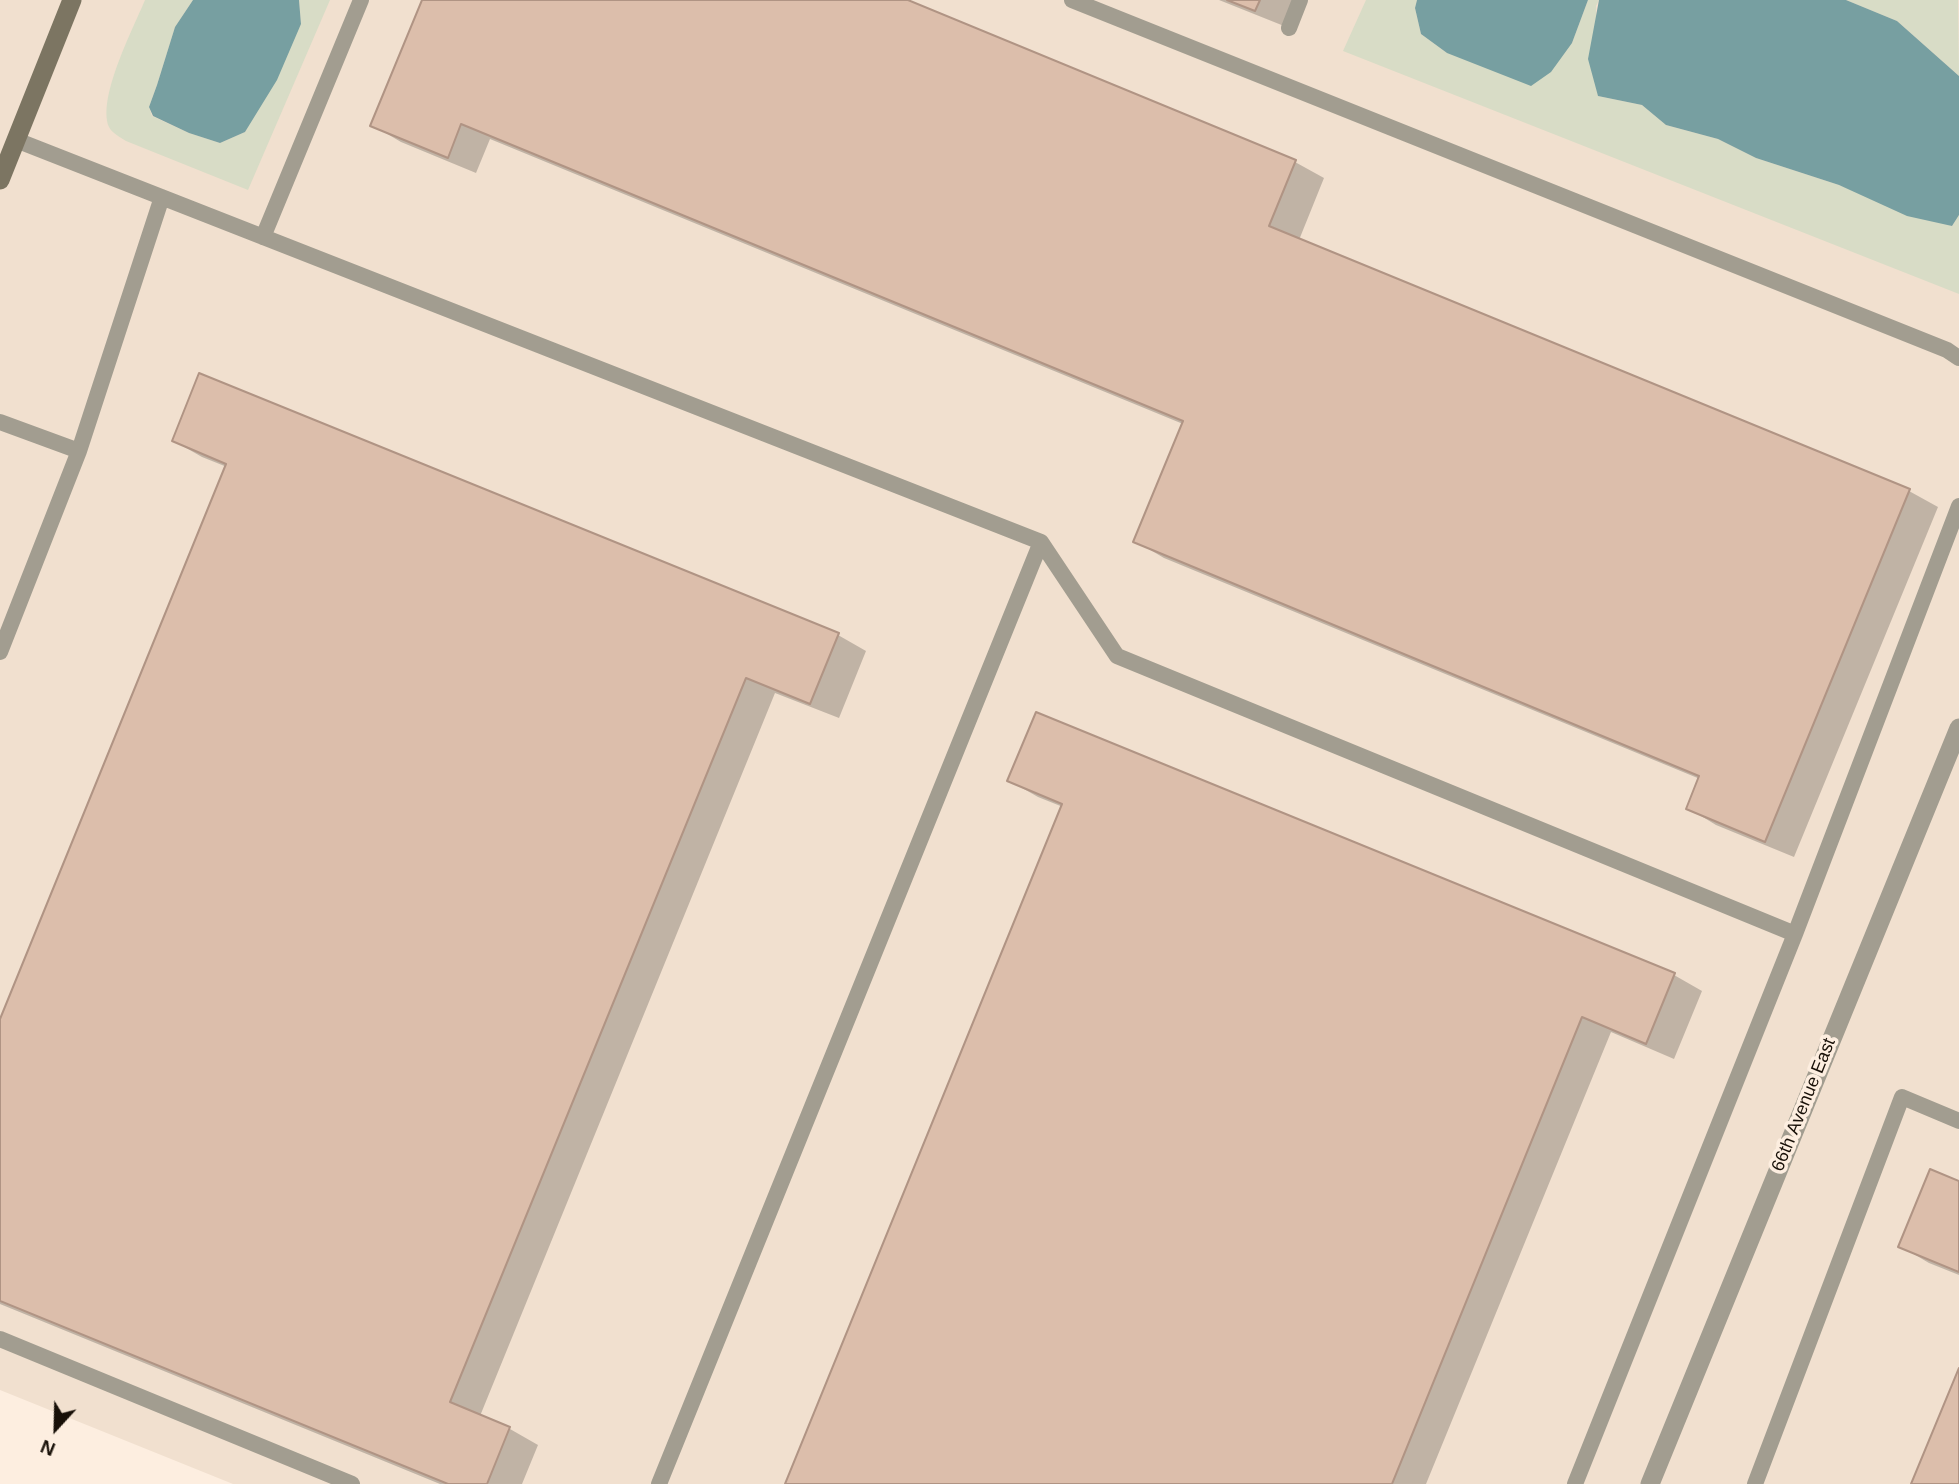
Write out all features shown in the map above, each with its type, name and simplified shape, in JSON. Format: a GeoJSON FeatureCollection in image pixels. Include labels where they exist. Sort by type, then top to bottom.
{"type":"FeatureCollection","features":[{"type":"Feature","properties":{"kind":"main road"},"geometry":{"type":"LineString","coordinates":[[0,180],[72,0]]}},
{"type":"Feature","properties":{"kind":"street","name":"66th Avenue East"},"geometry":{"type":"LineString","coordinates":[[1650,1484],[1959,727]]}},
{"type":"Feature","properties":{"kind":"lane"},"geometry":{"type":"LineString","coordinates":[[263,237],[362,0]]}},
{"type":"Feature","properties":{"kind":"lane"},"geometry":{"type":"LineString","coordinates":[[1072,0],[1934,345],[1959,358]]}},
{"type":"Feature","properties":{"kind":"lane"},"geometry":{"type":"LineString","coordinates":[[1289,28],[1300,0]]}},
{"type":"Feature","properties":{"kind":"lane"},"geometry":{"type":"LineString","coordinates":[[16,140],[1041,542],[1117,656],[1795,934]]}},
{"type":"Feature","properties":{"kind":"lane"},"geometry":{"type":"LineString","coordinates":[[0,652],[79,450],[162,197]]}},
{"type":"Feature","properties":{"kind":"lane"},"geometry":{"type":"LineString","coordinates":[[0,422],[79,450]]}},
{"type":"Feature","properties":{"kind":"lane"},"geometry":{"type":"LineString","coordinates":[[1575,1484],[1795,934],[1959,506]]}},
{"type":"Feature","properties":{"kind":"lane"},"geometry":{"type":"LineString","coordinates":[[659,1484],[1041,542]]}},
{"type":"Feature","properties":{"kind":"lane"},"geometry":{"type":"LineString","coordinates":[[1755,1484],[1902,1097],[1959,1121]]}},
{"type":"Feature","properties":{"kind":"lane"},"geometry":{"type":"LineString","coordinates":[[0,1339],[352,1484]]}},
{"type":"Feature","properties":{"kind":"shaded area"},"geometry":{"type":"Polygon","coordinates":[[[0,0],[1959,0],[1959,1484],[233,1484],[0,1390],[0,0]]]}},
{"type":"Feature","properties":{"kind":"green space"},"geometry":{"type":"Polygon","coordinates":[[[145,0],[193,0],[175,27],[149,107],[152,116],[189,133],[220,143],[245,132],[301,24],[299,0],[330,0],[248,190],[126,141],[109,127],[108,99],[112,82],[145,0]]]}},
{"type":"Feature","properties":{"kind":"green space"},"geometry":{"type":"Polygon","coordinates":[[[1366,0],[1417,0],[1415,8],[1421,34],[1447,53],[1572,43],[1588,0],[1599,0],[1596,6],[1598,96],[1642,105],[1666,125],[1718,139],[1756,158],[1952,226],[1959,215],[1959,294],[1343,51],[1366,0]]]}},
{"type":"Feature","properties":{"kind":"green space"},"geometry":{"type":"Polygon","coordinates":[[[1846,0],[1958,0],[1959,76],[1897,21],[1846,0]]]}},
{"type":"Feature","properties":{"kind":"water"},"geometry":{"type":"Polygon","coordinates":[[[193,0],[299,0],[301,24],[277,80],[245,132],[220,143],[189,133],[153,116],[149,107],[175,27],[193,0]]]}},
{"type":"Feature","properties":{"kind":"water"},"geometry":{"type":"Polygon","coordinates":[[[1417,0],[1588,0],[1572,43],[1551,72],[1531,86],[1447,53],[1421,34],[1415,8],[1417,0]]]}},
{"type":"Feature","properties":{"kind":"water"},"geometry":{"type":"Polygon","coordinates":[[[1599,0],[1846,0],[1897,21],[1959,76],[1959,215],[1952,226],[1907,216],[1839,185],[1756,158],[1718,139],[1666,125],[1642,105],[1598,96],[1588,59],[1599,0]]]}},
{"type":"Feature","properties":{"kind":"building"},"geometry":{"type":"Polygon","coordinates":[[[422,0],[908,0],[1296,160],[1269,226],[1910,489],[1765,842],[1686,809],[1699,776],[1133,542],[1183,421],[461,124],[448,158],[370,126],[422,0]]]}},
{"type":"Feature","properties":{"kind":"building"},"geometry":{"type":"Polygon","coordinates":[[[1227,0],[1260,0],[1255,11],[1227,0]]]}},
{"type":"Feature","properties":{"kind":"building"},"geometry":{"type":"Polygon","coordinates":[[[199,373],[839,633],[810,704],[746,678],[450,1402],[510,1427],[487,1484],[448,1484],[0,1301],[0,1019],[226,464],[172,441],[199,373]]]}},
{"type":"Feature","properties":{"kind":"building"},"geometry":{"type":"Polygon","coordinates":[[[1036,712],[1675,973],[1646,1044],[1582,1017],[1392,1484],[785,1484],[1062,804],[1007,781],[1036,712]]]}},
{"type":"Feature","properties":{"kind":"building"},"geometry":{"type":"Polygon","coordinates":[[[1930,1169],[1959,1181],[1959,1272],[1898,1247],[1930,1169]]]}},
{"type":"Feature","properties":{"kind":"building"},"geometry":{"type":"Polygon","coordinates":[[[1959,1368],[1959,1484],[1911,1484],[1959,1368]]]}}]}
